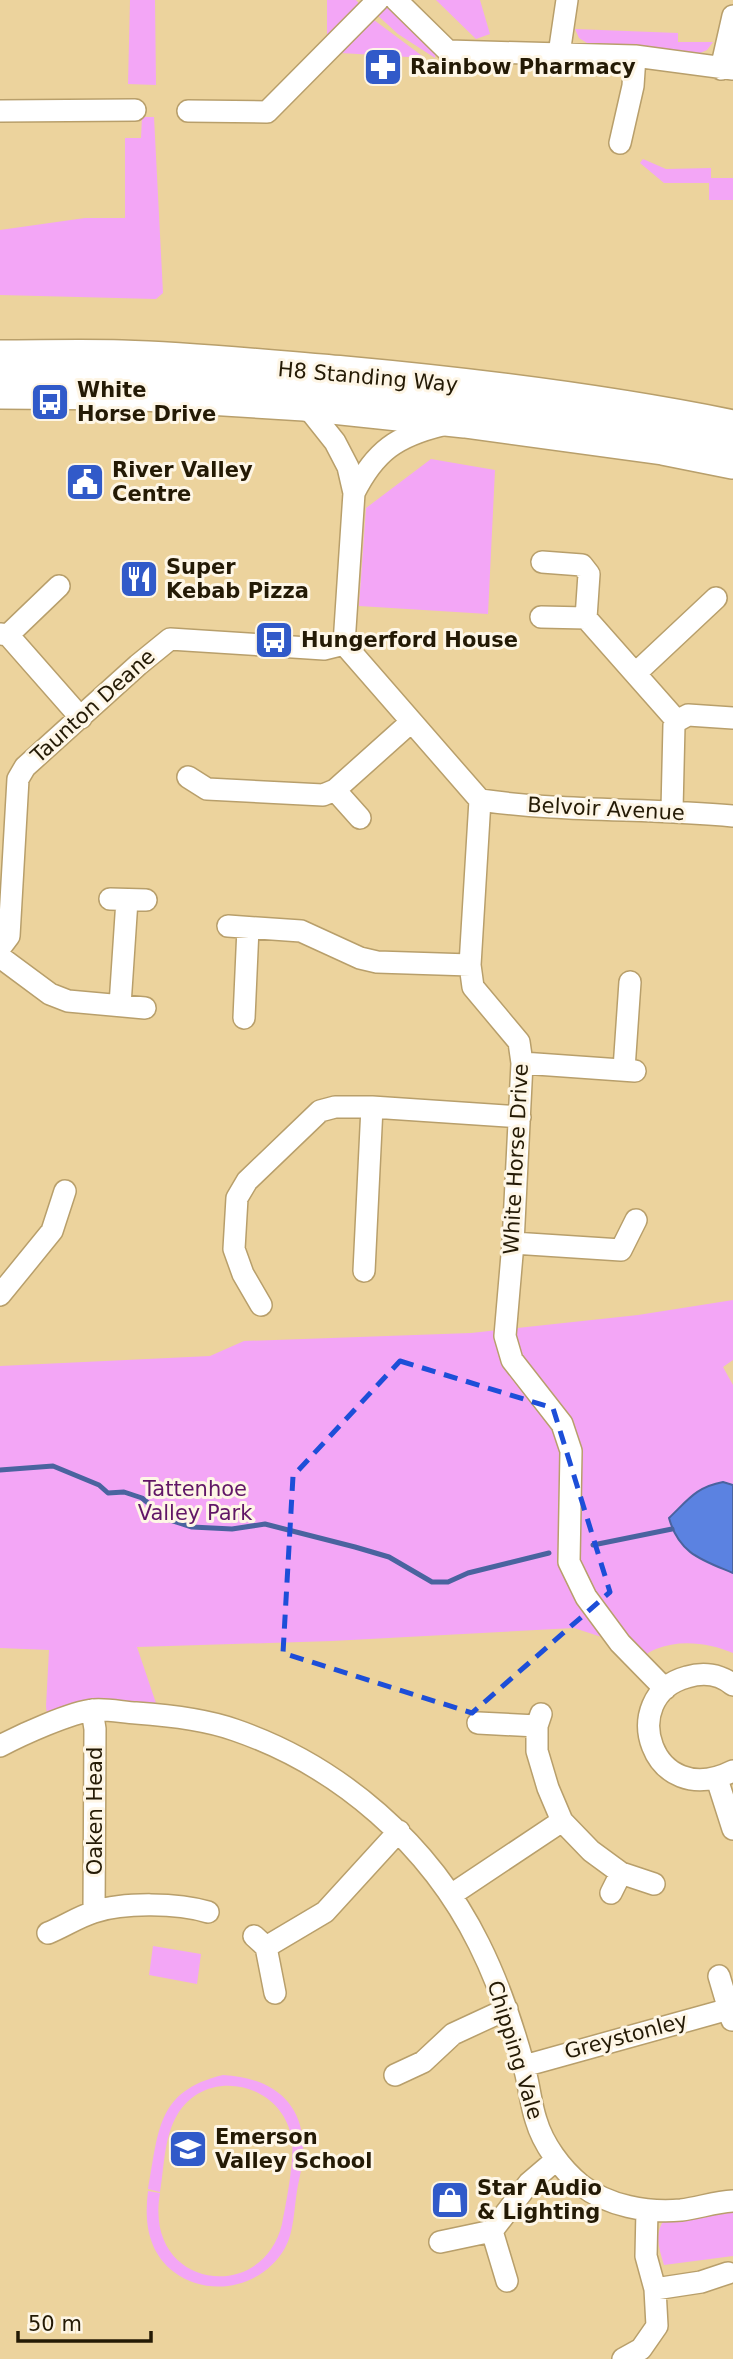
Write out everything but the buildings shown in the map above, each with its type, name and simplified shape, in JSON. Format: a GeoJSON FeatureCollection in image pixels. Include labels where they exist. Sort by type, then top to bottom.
{"type":"FeatureCollection","features":[{"type":"Feature","properties":{"kind":"highway","name":"H8 Standing Way"},"geometry":{"type":"LineString","coordinates":[[0,358],[125,375],[492,389],[671,415],[733,428]]}},
{"type":"Feature","properties":{"kind":"highway","name":"H8 Standing Way"},"geometry":{"type":"LineString","coordinates":[[0,391],[125,375]]}},
{"type":"Feature","properties":{"kind":"highway","name":"H8 Standing Way"},"geometry":{"type":"LineString","coordinates":[[210,379],[304,403],[465,420],[663,447],[733,461]]}},
{"type":"Feature","properties":{"kind":"street"},"geometry":{"type":"LineString","coordinates":[[188,111],[267,112],[378,0]]}},
{"type":"Feature","properties":{"kind":"street"},"geometry":{"type":"LineString","coordinates":[[396,0],[448,51],[635,56],[727,69],[733,16]]}},
{"type":"Feature","properties":{"kind":"street"},"geometry":{"type":"LineString","coordinates":[[559,54],[567,0]]}},
{"type":"Feature","properties":{"kind":"street"},"geometry":{"type":"LineString","coordinates":[[620,143],[633,86],[635,56]]}},
{"type":"Feature","properties":{"kind":"street"},"geometry":{"type":"LineString","coordinates":[[0,111],[135,111]]}},
{"type":"Feature","properties":{"kind":"street"},"geometry":{"type":"LineString","coordinates":[[304,403],[335,442],[348,467],[354,493],[344,643],[480,800]]}},
{"type":"Feature","properties":{"kind":"street"},"geometry":{"type":"LineString","coordinates":[[354,493],[365,471],[397,440],[421,430],[465,420]]}},
{"type":"Feature","properties":{"kind":"street"},"geometry":{"type":"LineString","coordinates":[[542,562],[582,565],[589,574],[586,618],[677,721]]}},
{"type":"Feature","properties":{"kind":"street"},"geometry":{"type":"LineString","coordinates":[[60,586],[4,635],[80,718]]}},
{"type":"Feature","properties":{"kind":"street"},"geometry":{"type":"LineString","coordinates":[[636,673],[716,598]]}},
{"type":"Feature","properties":{"kind":"street"},"geometry":{"type":"LineString","coordinates":[[541,617],[586,618]]}},
{"type":"Feature","properties":{"kind":"street","name":"Taunton Deane"},"geometry":{"type":"LineString","coordinates":[[0,948],[9,936],[7,862],[18,779],[25,767],[138,665],[170,639],[324,649],[344,643]]}},
{"type":"Feature","properties":{"kind":"street"},"geometry":{"type":"LineString","coordinates":[[672,810],[674,725],[688,715],[733,718]]}},
{"type":"Feature","properties":{"kind":"street"},"geometry":{"type":"LineString","coordinates":[[188,778],[207,789],[323,795],[335,790],[411,723]]}},
{"type":"Feature","properties":{"kind":"street"},"geometry":{"type":"LineString","coordinates":[[335,790],[360,818]]}},
{"type":"Feature","properties":{"kind":"street","name":"Belvoir Avenue"},"geometry":{"type":"LineString","coordinates":[[480,800],[512,804],[672,810],[733,816]]}},
{"type":"Feature","properties":{"kind":"street","name":"White Horse Drive"},"geometry":{"type":"LineString","coordinates":[[480,800],[470,965],[473,987],[519,1042],[522,1063],[513,1243],[505,1336],[512,1360],[562,1423],[571,1451],[569,1562],[586,1597],[613,1634],[665,1689]]}},
{"type":"Feature","properties":{"kind":"street"},"geometry":{"type":"LineString","coordinates":[[120,1005],[128,900]]}},
{"type":"Feature","properties":{"kind":"street"},"geometry":{"type":"LineString","coordinates":[[243,1019],[238,927],[301,931],[360,958],[377,962],[470,965]]}},
{"type":"Feature","properties":{"kind":"street"},"geometry":{"type":"LineString","coordinates":[[0,957],[50,994],[68,1001],[145,1008]]}},
{"type":"Feature","properties":{"kind":"street"},"geometry":{"type":"LineString","coordinates":[[522,1063],[630,1070],[630,982]]}},
{"type":"Feature","properties":{"kind":"street"},"geometry":{"type":"LineString","coordinates":[[261,1305],[243,1274],[234,1249],[237,1198],[247,1181],[320,1111],[335,1107],[372,1107],[520,1117]]}},
{"type":"Feature","properties":{"kind":"street"},"geometry":{"type":"LineString","coordinates":[[363,1271],[372,1107]]}},
{"type":"Feature","properties":{"kind":"street"},"geometry":{"type":"LineString","coordinates":[[0,1295],[52,1231],[65,1191]]}},
{"type":"Feature","properties":{"kind":"street"},"geometry":{"type":"LineString","coordinates":[[513,1243],[621,1250],[636,1220]]}},
{"type":"Feature","properties":{"kind":"street"},"geometry":{"type":"LineString","coordinates":[[733,1685],[713,1675],[696,1674],[679,1679],[665,1689],[654,1703],[649,1720],[649,1737],[655,1754],[667,1768],[682,1777],[699,1781],[725,1775],[733,1829]]}},
{"type":"Feature","properties":{"kind":"street","name":"Chipping Vale"},"geometry":{"type":"LineString","coordinates":[[0,1746],[48,1724],[92,1710],[160,1715],[233,1729],[293,1755],[348,1788],[399,1831],[451,1895],[479,1944],[507,2009],[524,2066],[536,2122],[556,2160],[580,2184],[606,2200],[647,2210],[681,2210],[733,2200]]}},
{"type":"Feature","properties":{"kind":"street","name":"Oaken Head"},"geometry":{"type":"LineString","coordinates":[[92,1710],[95,1729],[94,1912]]}},
{"type":"Feature","properties":{"kind":"street"},"geometry":{"type":"LineString","coordinates":[[478,1723],[539,1720],[537,1751],[562,1821],[590,1851],[621,1873],[654,1884]]}},
{"type":"Feature","properties":{"kind":"street"},"geometry":{"type":"LineString","coordinates":[[451,1895],[562,1821]]}},
{"type":"Feature","properties":{"kind":"street"},"geometry":{"type":"LineString","coordinates":[[275,1993],[260,1941],[325,1912],[399,1831]]}},
{"type":"Feature","properties":{"kind":"street"},"geometry":{"type":"LineString","coordinates":[[611,1893],[621,1873]]}},
{"type":"Feature","properties":{"kind":"street"},"geometry":{"type":"LineString","coordinates":[[48,1933],[94,1912],[161,1905],[198,1913]]}},
{"type":"Feature","properties":{"kind":"street","name":"Greystonley"},"geometry":{"type":"LineString","coordinates":[[524,2066],[731,2015],[719,1976]]}},
{"type":"Feature","properties":{"kind":"street"},"geometry":{"type":"LineString","coordinates":[[395,2075],[423,2062],[453,2034],[507,2009]]}},
{"type":"Feature","properties":{"kind":"street"},"geometry":{"type":"LineString","coordinates":[[440,2242],[492,2231],[529,2183],[556,2160]]}},
{"type":"Feature","properties":{"kind":"street"},"geometry":{"type":"LineString","coordinates":[[623,2359],[640,2349],[657,2326],[655,2289],[646,2256],[647,2210]]}},
{"type":"Feature","properties":{"kind":"street"},"geometry":{"type":"LineString","coordinates":[[492,2231],[507,2281]]}},
{"type":"Feature","properties":{"kind":"street"},"geometry":{"type":"LineString","coordinates":[[655,2289],[701,2282],[728,2273]]}},
{"type":"Feature","properties":{"kind":"highlighted area"},"geometry":{"type":"Polygon","coordinates":[[[400,1361],[553,1408],[610,1592],[472,1713],[283,1653],[293,1476],[400,1361]]]}},
{"type":"Feature","properties":{"kind":"green space"},"geometry":{"type":"Polygon","coordinates":[[[130,0],[155,0],[156,85],[128,84],[130,0]]]}},
{"type":"Feature","properties":{"kind":"green space"},"geometry":{"type":"Polygon","coordinates":[[[327,0],[356,0],[362,7],[327,41],[327,0]]]}},
{"type":"Feature","properties":{"kind":"green space"},"geometry":{"type":"Polygon","coordinates":[[[436,0],[480,0],[490,34],[476,39],[436,0]]]}},
{"type":"Feature","properties":{"kind":"green space"},"geometry":{"type":"Polygon","coordinates":[[[383,7],[390,8],[436,51],[435,58],[398,34],[375,13],[383,7]]]}},
{"type":"Feature","properties":{"kind":"green space"},"geometry":{"type":"Polygon","coordinates":[[[374,20],[425,58],[341,53],[374,20]]]}},
{"type":"Feature","properties":{"kind":"green space"},"geometry":{"type":"Polygon","coordinates":[[[575,29],[678,33],[678,42],[713,42],[707,50],[698,54],[655,47],[587,43],[579,38],[575,29]]]}},
{"type":"Feature","properties":{"kind":"green space"},"geometry":{"type":"Polygon","coordinates":[[[142,117],[154,117],[163,293],[156,299],[0,295],[0,230],[85,218],[125,218],[125,138],[141,138],[142,117]]]}},
{"type":"Feature","properties":{"kind":"green space"},"geometry":{"type":"Polygon","coordinates":[[[643,159],[666,169],[711,168],[711,178],[733,178],[733,200],[709,200],[709,183],[664,183],[640,163],[643,159]]]}},
{"type":"Feature","properties":{"kind":"green space"},"geometry":{"type":"Polygon","coordinates":[[[431,459],[495,470],[488,614],[359,606],[366,508],[431,459]]]}},
{"type":"Feature","properties":{"kind":"green space","name":"Tattenhoe Valley Park"},"geometry":{"type":"Polygon","coordinates":[[[733,1300],[733,1360],[723,1367],[733,1385],[733,1653],[715,1647],[685,1643],[654,1650],[638,1661],[620,1643],[574,1628],[332,1641],[137,1647],[160,1715],[48,1724],[46,1706],[49,1650],[0,1648],[0,1366],[210,1356],[244,1341],[471,1333],[638,1315],[733,1300]]]}},
{"type":"Feature","properties":{"kind":"green space"},"geometry":{"type":"Polygon","coordinates":[[[153,1946],[201,1954],[197,1984],[149,1975],[153,1946]]]}},
{"type":"Feature","properties":{"kind":"green space"},"geometry":{"type":"Polygon","coordinates":[[[223,2075],[266,2085],[288,2102],[301,2128],[303,2150],[292,2228],[285,2248],[263,2272],[250,2280],[219,2287],[188,2280],[165,2264],[150,2236],[147,2203],[148,2191],[160,2193],[160,2226],[169,2250],[186,2267],[207,2275],[231,2275],[253,2267],[271,2250],[282,2224],[290,2179],[292,2143],[284,2116],[271,2102],[256,2092],[220,2086],[202,2091],[187,2102],[175,2119],[169,2136],[160,2192],[148,2189],[164,2116],[185,2091],[223,2075]]]}},
{"type":"Feature","properties":{"kind":"green space"},"geometry":{"type":"Polygon","coordinates":[[[733,2206],[733,2256],[664,2265],[658,2236],[664,2220],[733,2206]]]}},
{"type":"Feature","properties":{"kind":"water"},"geometry":{"type":"Polygon","coordinates":[[[723,1482],[733,1485],[733,1573],[685,1548],[673,1530],[669,1518],[699,1491],[723,1482]]]}},
{"type":"Feature","properties":{"kind":"waterway"},"geometry":{"type":"LineString","coordinates":[[0,1470],[53,1466],[99,1485],[108,1493],[124,1492],[142,1498],[167,1519],[192,1527],[232,1529],[265,1524],[389,1557],[432,1582],[448,1582],[468,1573],[549,1553]]}},
{"type":"Feature","properties":{"kind":"waterway"},"geometry":{"type":"LineString","coordinates":[[593,1545],[672,1529]]}},
{"type":"Feature","properties":{"kind":"place","name":"Rainbow Pharmacy"},"geometry":{"type":"Point","coordinates":[383,67]}},
{"type":"Feature","properties":{"kind":"place","name":"White Horse Drive"},"geometry":{"type":"Point","coordinates":[50,402]}},
{"type":"Feature","properties":{"kind":"place","name":"River Valley Centre"},"geometry":{"type":"Point","coordinates":[85,482]}},
{"type":"Feature","properties":{"kind":"place","name":"Super Kebab Pizza"},"geometry":{"type":"Point","coordinates":[139,579]}},
{"type":"Feature","properties":{"kind":"place","name":"Hungerford House"},"geometry":{"type":"Point","coordinates":[274,640]}},
{"type":"Feature","properties":{"kind":"place","name":"Emerson Valley School"},"geometry":{"type":"Point","coordinates":[188,2149]}},
{"type":"Feature","properties":{"kind":"place","name":"Star Audio & Lighting"},"geometry":{"type":"Point","coordinates":[450,2200]}}]}
